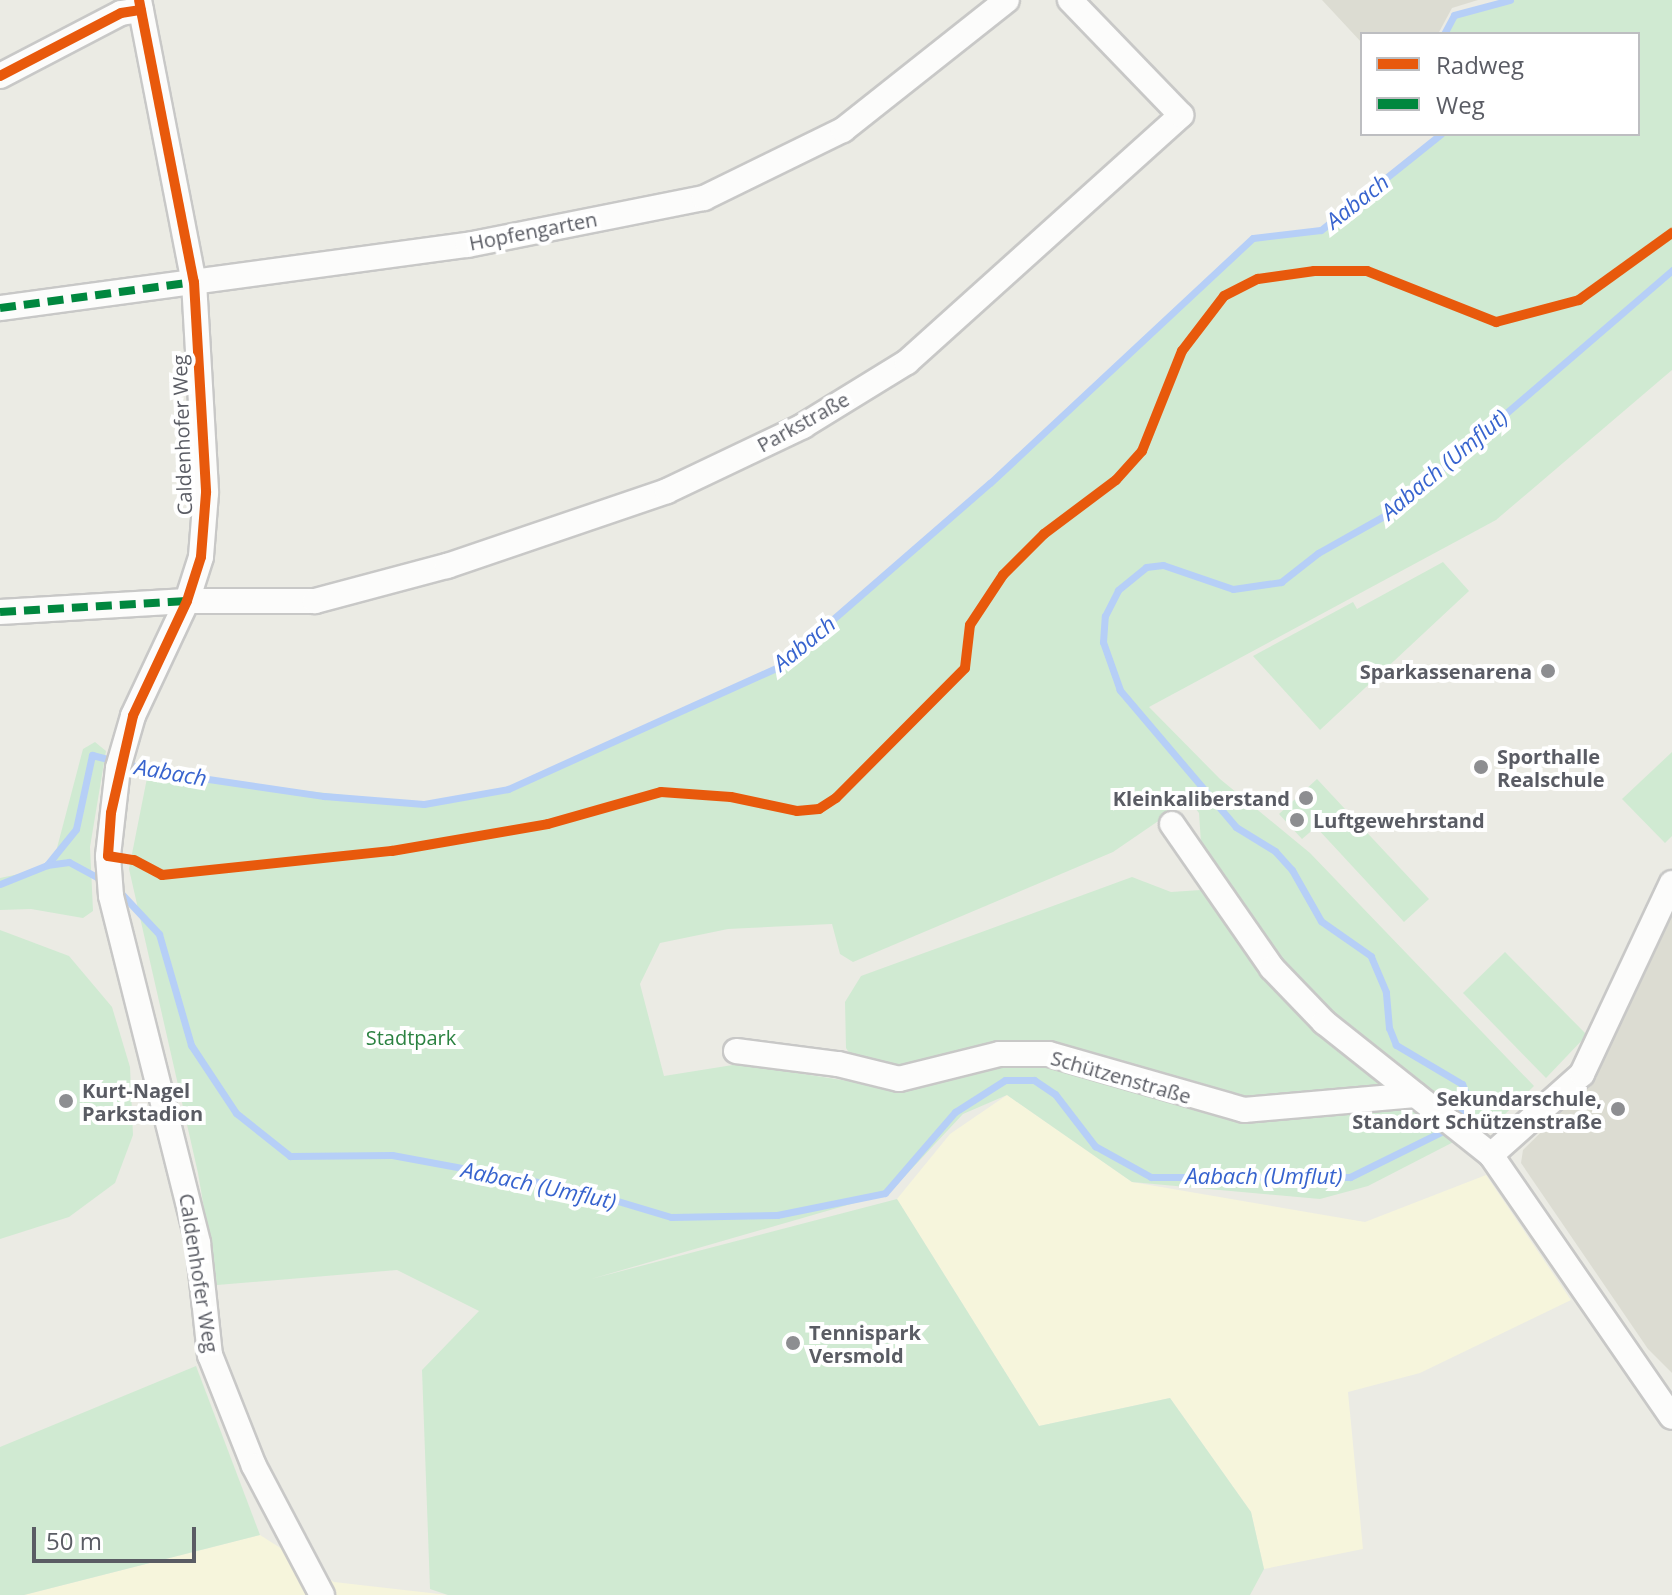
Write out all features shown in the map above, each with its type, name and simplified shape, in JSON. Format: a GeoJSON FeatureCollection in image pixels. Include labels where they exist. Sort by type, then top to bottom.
{"type":"FeatureCollection","features":[{"type":"Feature","properties":{"kind":"street","name":"Hopfengarten"},"geometry":{"type":"LineString","coordinates":[[0,308],[468,245],[704,198],[843,130],[1007,0]]}},
{"type":"Feature","properties":{"kind":"street","name":"Parkstraße"},"geometry":{"type":"LineString","coordinates":[[187,601],[315,601],[447,566],[667,491],[803,426],[907,362],[1181,115],[1070,0]]}},
{"type":"Feature","properties":{"kind":"street","name":"Caldenhofer Weg"},"geometry":{"type":"LineString","coordinates":[[140,5],[194,282],[206,493],[201,557],[187,601],[133,716],[120,760],[110,885],[198,1243],[210,1355],[254,1466],[322,1595]]}},
{"type":"Feature","properties":{"kind":"street"},"geometry":{"type":"LineString","coordinates":[[0,76],[140,5]]}},
{"type":"Feature","properties":{"kind":"street"},"geometry":{"type":"LineString","coordinates":[[0,612],[187,601]]}},
{"type":"Feature","properties":{"kind":"street"},"geometry":{"type":"LineString","coordinates":[[1172,824],[1272,968],[1324,1022],[1491,1155],[1672,1417]]}},
{"type":"Feature","properties":{"kind":"street"},"geometry":{"type":"LineString","coordinates":[[1491,1155],[1582,1074],[1671,884]]}},
{"type":"Feature","properties":{"kind":"street","name":"Schützenstraße"},"geometry":{"type":"LineString","coordinates":[[736,1051],[899,1079],[999,1054],[1049,1054],[1244,1110],[1415,1095]]}},
{"type":"Feature","properties":{"kind":"shaded area"},"geometry":{"type":"Polygon","coordinates":[[[1322,0],[1478,0],[1452,8],[1439,32],[1360,32],[1360,41],[1322,0]]]}},
{"type":"Feature","properties":{"kind":"shaded area","name":"Sekundarschule, Standort Schützenstraße"},"geometry":{"type":"Polygon","coordinates":[[[1672,905],[1672,1373],[1648,1349],[1521,1163],[1523,1150],[1596,1078],[1672,905]]]}},
{"type":"Feature","properties":{"kind":"shaded area"},"geometry":{"type":"Polygon","coordinates":[[[1007,1095],[1132,1182],[1365,1222],[1486,1175],[1571,1300],[1420,1373],[1348,1392],[1363,1549],[1264,1569],[1251,1512],[1170,1398],[1039,1426],[897,1199],[950,1134],[1007,1095]]]}},
{"type":"Feature","properties":{"kind":"shaded area"},"geometry":{"type":"Polygon","coordinates":[[[260,1535],[334,1582],[448,1595],[24,1595],[260,1535]]]}},
{"type":"Feature","properties":{"kind":"green space","name":"Stadtpark"},"geometry":{"type":"Polygon","coordinates":[[[1510,0],[1672,0],[1672,370],[1496,520],[1149,707],[1220,779],[1310,853],[1534,1086],[1502,1117],[1368,1186],[1320,1199],[1132,1182],[1007,1095],[963,1114],[889,1193],[591,1279],[897,1199],[1039,1426],[1170,1398],[1251,1512],[1264,1569],[1250,1595],[448,1595],[430,1589],[422,1370],[479,1311],[397,1270],[217,1285],[198,1173],[129,869],[148,773],[424,804],[508,789],[778,667],[990,483],[1253,238],[1321,230],[1438,136],[1640,136],[1640,32],[1445,32],[1454,15],[1510,0]],[[1189,800],[1113,852],[853,962],[840,954],[832,924],[728,929],[660,943],[640,984],[664,1076],[739,1064],[880,1086],[987,1066],[1056,1065],[1234,1120],[1419,1105],[1278,965],[1215,880],[1201,843],[1199,813],[1189,800]]]}},
{"type":"Feature","properties":{"kind":"green space"},"geometry":{"type":"Polygon","coordinates":[[[1443,562],[1469,591],[1320,730],[1253,656],[1353,602],[1357,609],[1443,562]]]}},
{"type":"Feature","properties":{"kind":"green space"},"geometry":{"type":"Polygon","coordinates":[[[95,742],[106,751],[90,847],[93,911],[83,918],[31,909],[0,910],[0,878],[52,867],[83,749],[95,742]]]}},
{"type":"Feature","properties":{"kind":"green space"},"geometry":{"type":"Polygon","coordinates":[[[1672,752],[1672,836],[1665,843],[1622,799],[1672,752]]]}},
{"type":"Feature","properties":{"kind":"green space"},"geometry":{"type":"Polygon","coordinates":[[[1317,779],[1429,899],[1404,922],[1316,827],[1302,839],[1279,814],[1317,779]]]}},
{"type":"Feature","properties":{"kind":"green space"},"geometry":{"type":"Polygon","coordinates":[[[1132,877],[1171,892],[1201,890],[1266,973],[1393,1085],[1246,1103],[1050,1048],[910,1071],[851,1056],[846,1048],[845,1002],[861,976],[1132,877]]]}},
{"type":"Feature","properties":{"kind":"green space","name":"Kurt-Nagel Parkstadion"},"geometry":{"type":"Polygon","coordinates":[[[0,930],[69,956],[112,1007],[130,1067],[133,1135],[115,1183],[69,1217],[0,1239],[0,930]]]}},
{"type":"Feature","properties":{"kind":"green space"},"geometry":{"type":"Polygon","coordinates":[[[1505,952],[1587,1035],[1546,1078],[1463,993],[1505,952]]]}},
{"type":"Feature","properties":{"kind":"green space"},"geometry":{"type":"Polygon","coordinates":[[[196,1366],[260,1535],[24,1595],[0,1595],[0,1447],[196,1366]]]}},
{"type":"Feature","properties":{"kind":"waterway","name":"Aabach"},"geometry":{"type":"LineString","coordinates":[[1445,32],[1454,15],[1510,0]]}},
{"type":"Feature","properties":{"kind":"waterway","name":"Aabach"},"geometry":{"type":"LineString","coordinates":[[47,865],[76,829],[92,755],[154,771],[324,796],[424,804],[508,789],[778,667],[990,483],[1253,238],[1321,230],[1438,136]]}},
{"type":"Feature","properties":{"kind":"waterway","name":"Aabach (Umflut)"},"geometry":{"type":"LineString","coordinates":[[1457,1121],[1468,1098],[1462,1084],[1396,1045],[1389,1028],[1386,992],[1371,956],[1321,921],[1292,870],[1275,851],[1236,827],[1120,690],[1103,642],[1105,616],[1118,590],[1146,567],[1163,565],[1233,589],[1281,582],[1318,553],[1391,512],[1672,270]]}},
{"type":"Feature","properties":{"kind":"waterway","name":"Aabach (Umflut)"},"geometry":{"type":"LineString","coordinates":[[0,884],[47,865],[69,862],[106,882]]}},
{"type":"Feature","properties":{"kind":"waterway","name":"Aabach (Umflut)"},"geometry":{"type":"LineString","coordinates":[[116,888],[159,934],[191,1045],[236,1113],[290,1156],[392,1155],[581,1190],[671,1217],[777,1215],[885,1193],[955,1112],[1005,1080],[1034,1080],[1055,1094],[1095,1146],[1151,1177],[1350,1177],[1447,1129]]}},
{"type":"Feature","properties":{"kind":"marked path"},"geometry":{"type":"LineString","coordinates":[[0,308],[194,282]]}},
{"type":"Feature","properties":{"kind":"marked path"},"geometry":{"type":"LineString","coordinates":[[0,612],[187,601]]}},
{"type":"Feature","properties":{"kind":"cycle path"},"geometry":{"type":"LineString","coordinates":[[139,0],[194,282],[206,493],[201,557],[187,601],[133,716],[111,813],[108,856],[134,860],[162,875],[392,851],[548,824],[661,792],[731,797],[797,811],[819,809],[836,798],[965,668],[970,625],[1003,575],[1044,534],[1116,480],[1142,451],[1182,351],[1224,296],[1258,279],[1314,271],[1367,271],[1496,322],[1579,300],[1672,233]]}},
{"type":"Feature","properties":{"kind":"cycle path"},"geometry":{"type":"LineString","coordinates":[[0,76],[121,13],[141,10]]}},
{"type":"Feature","properties":{"kind":"place","name":"Sparkassenarena"},"geometry":{"type":"Point","coordinates":[1548,671]}},
{"type":"Feature","properties":{"kind":"place","name":"Sporthalle Realschule"},"geometry":{"type":"Point","coordinates":[1481,767]}},
{"type":"Feature","properties":{"kind":"place","name":"Kleinkaliberstand"},"geometry":{"type":"Point","coordinates":[1306,798]}},
{"type":"Feature","properties":{"kind":"place","name":"Luftgewehrstand"},"geometry":{"type":"Point","coordinates":[1297,820]}},
{"type":"Feature","properties":{"kind":"place","name":"Kurt-Nagel Parkstadion"},"geometry":{"type":"Point","coordinates":[66,1101]}},
{"type":"Feature","properties":{"kind":"place","name":"Sekundarschule, Standort Schützenstraße"},"geometry":{"type":"Point","coordinates":[1618,1109]}},
{"type":"Feature","properties":{"kind":"place","name":"Tennispark Versmold"},"geometry":{"type":"Point","coordinates":[793,1343]}}]}
